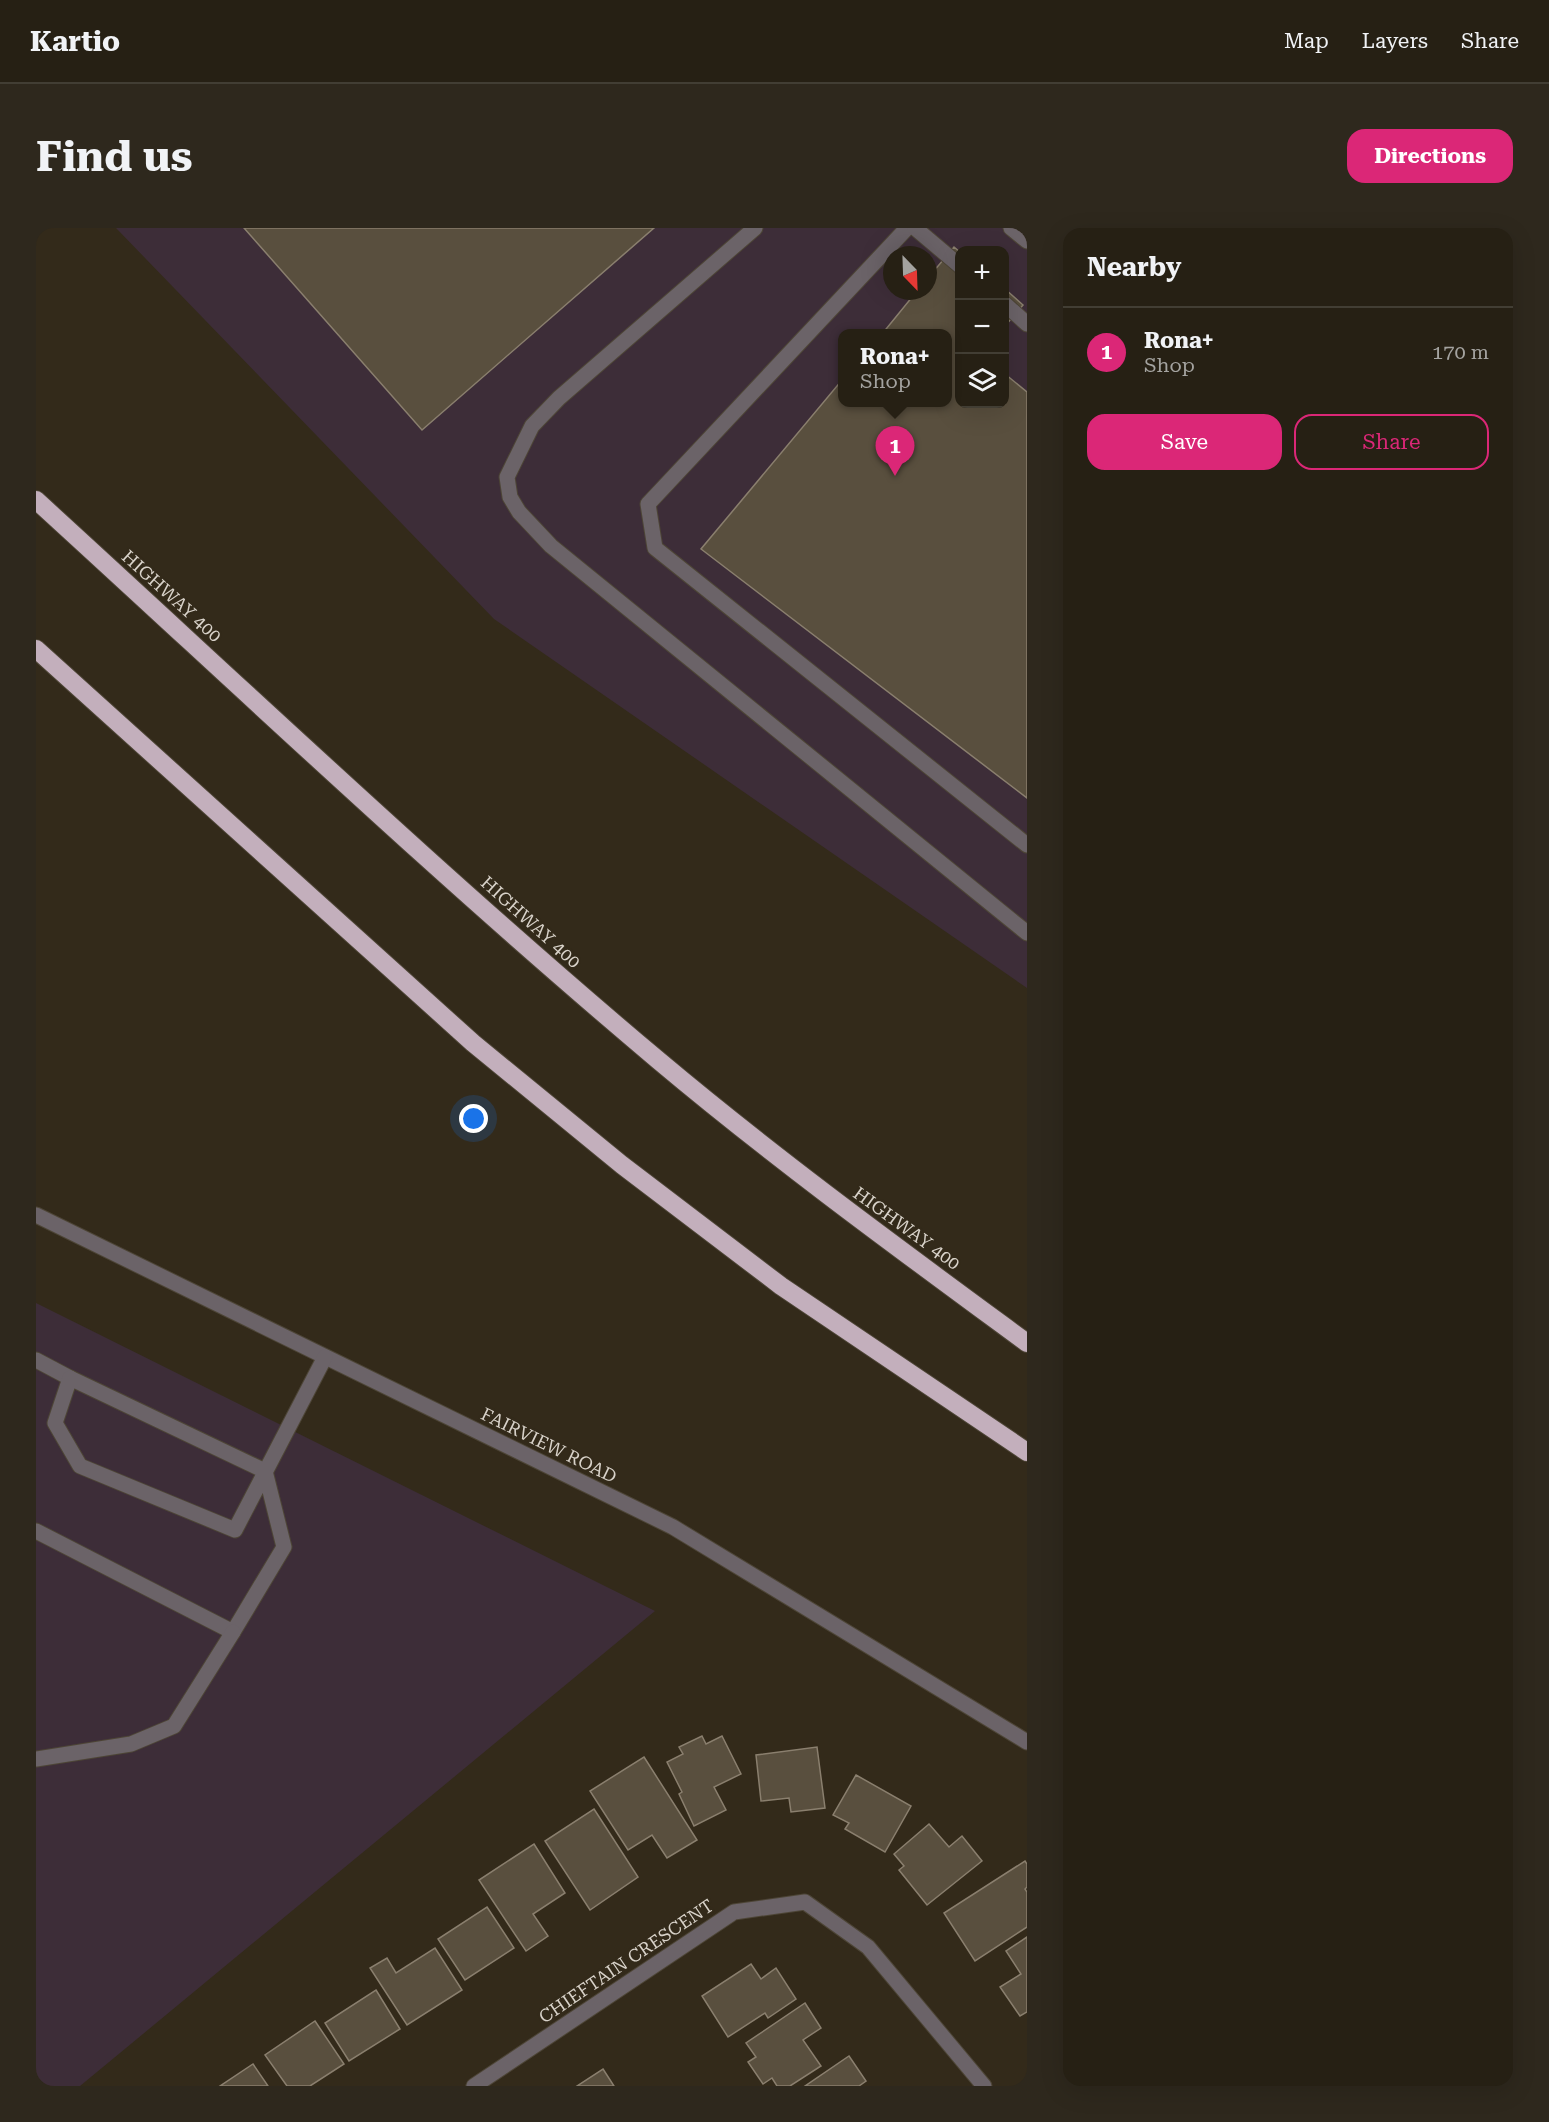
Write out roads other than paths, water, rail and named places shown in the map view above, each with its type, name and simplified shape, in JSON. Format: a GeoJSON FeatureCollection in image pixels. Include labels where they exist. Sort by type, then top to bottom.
{"type":"FeatureCollection","features":[{"type":"Feature","properties":{"kind":"highway","name":"HIGHWAY 400"},"geometry":{"type":"LineString","coordinates":[[36,500],[524,946],[651,1054],[804,1178],[1027,1343]]}},
{"type":"Feature","properties":{"kind":"highway"},"geometry":{"type":"LineString","coordinates":[[36,649],[474,1043],[622,1165],[781,1287],[1027,1452]]}},
{"type":"Feature","properties":{"kind":"street"},"geometry":{"type":"LineString","coordinates":[[755,228],[559,398],[532,426],[507,477],[510,497],[519,512],[550,546],[1027,933]]}},
{"type":"Feature","properties":{"kind":"street"},"geometry":{"type":"LineString","coordinates":[[907,228],[648,504],[655,548],[1027,845]]}},
{"type":"Feature","properties":{"kind":"street"},"geometry":{"type":"LineString","coordinates":[[915,228],[955,262]]}},
{"type":"Feature","properties":{"kind":"street"},"geometry":{"type":"LineString","coordinates":[[1011,228],[1027,241]]}},
{"type":"Feature","properties":{"kind":"street"},"geometry":{"type":"LineString","coordinates":[[1009,308],[1027,324]]}},
{"type":"Feature","properties":{"kind":"street","name":"FAIRVIEW ROAD"},"geometry":{"type":"LineString","coordinates":[[36,1215],[673,1527],[1027,1742]]}},
{"type":"Feature","properties":{"kind":"street"},"geometry":{"type":"LineString","coordinates":[[70,1378],[55,1423],[80,1466],[235,1530],[325,1357]]}},
{"type":"Feature","properties":{"kind":"street"},"geometry":{"type":"LineString","coordinates":[[36,1360],[265,1471]]}},
{"type":"Feature","properties":{"kind":"street"},"geometry":{"type":"LineString","coordinates":[[36,1759],[131,1744],[174,1726],[284,1547],[265,1471]]}},
{"type":"Feature","properties":{"kind":"street"},"geometry":{"type":"LineString","coordinates":[[36,1531],[233,1632]]}},
{"type":"Feature","properties":{"kind":"street","name":"CHIEFTAIN CRESCENT"},"geometry":{"type":"LineString","coordinates":[[474,2086],[734,1911],[805,1902],[868,1947],[984,2086]]}},
{"type":"Feature","properties":{"kind":"place","name":"Rona+"},"geometry":{"type":"Point","coordinates":[895,476]}}]}
